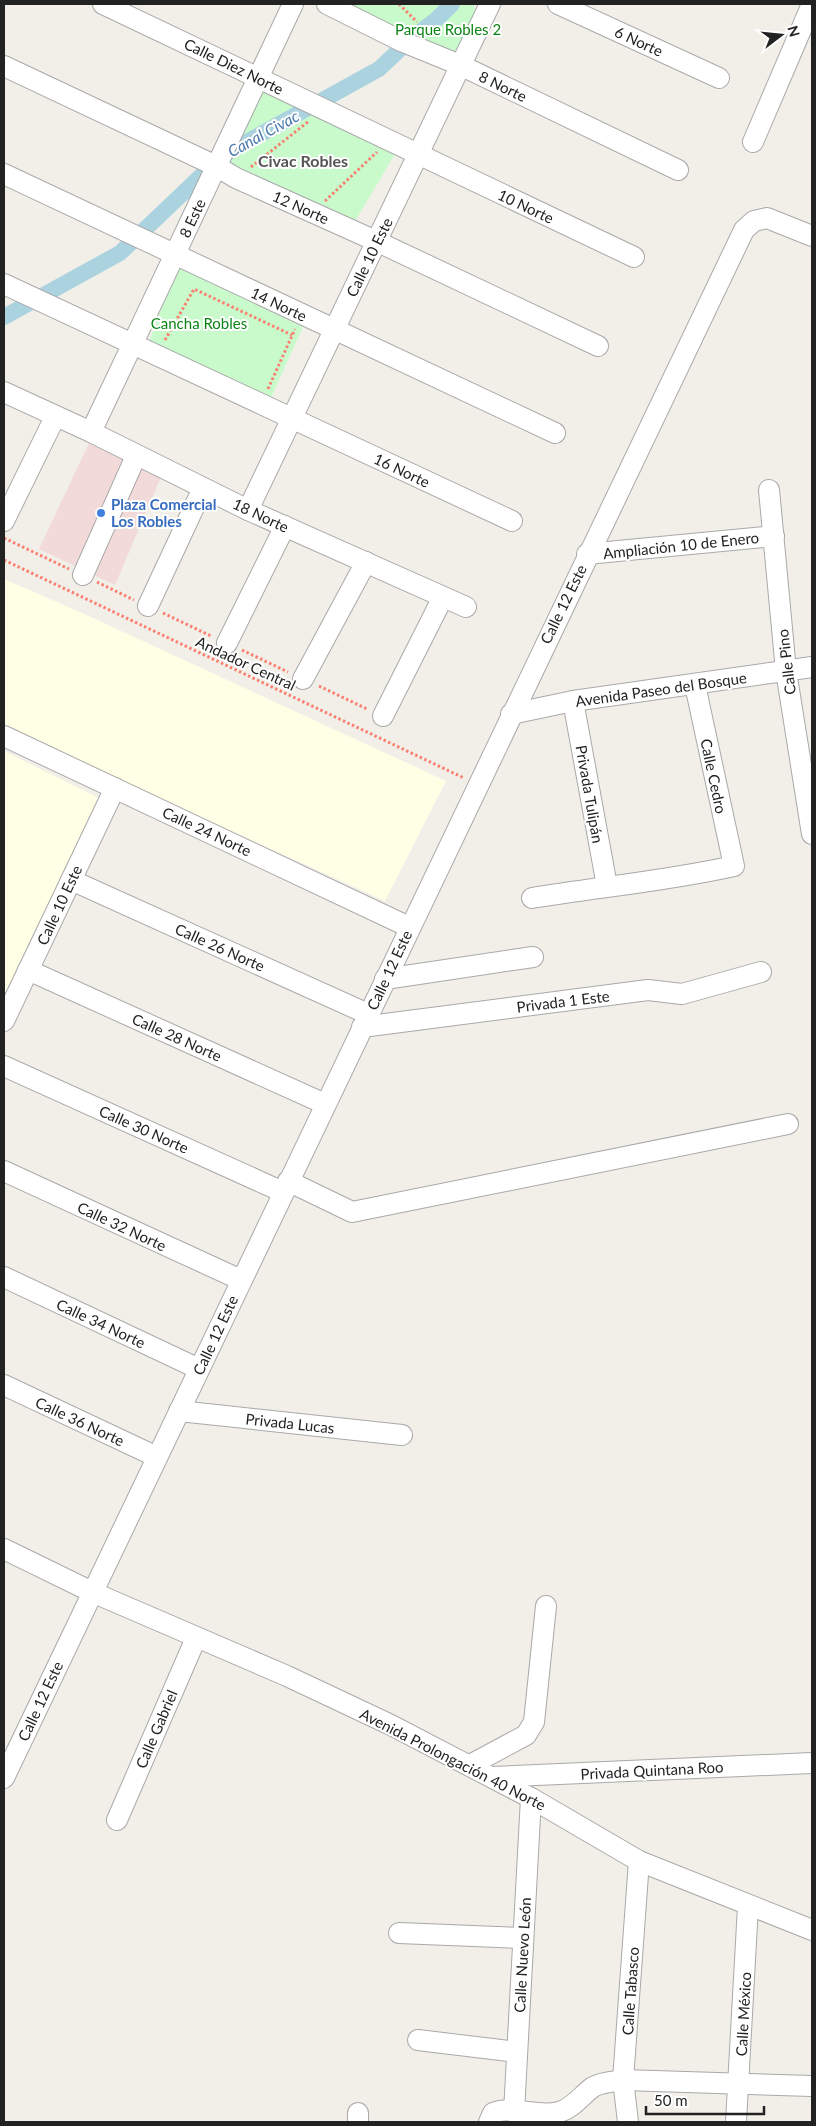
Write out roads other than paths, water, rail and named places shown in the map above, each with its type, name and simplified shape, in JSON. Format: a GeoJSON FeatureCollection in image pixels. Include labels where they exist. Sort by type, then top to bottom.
{"type":"FeatureCollection","features":[{"type":"Feature","properties":{"kind":"street","name":"Calle Diez Norte"},"geometry":{"type":"LineString","coordinates":[[103,4],[304,100],[318,114],[418,154]]}},
{"type":"Feature","properties":{"kind":"street","name":"8 Este"},"geometry":{"type":"LineString","coordinates":[[91,432],[293,4]]}},
{"type":"Feature","properties":{"kind":"street","name":"8 Norte"},"geometry":{"type":"LineString","coordinates":[[327,4],[409,44],[460,65],[678,170]]}},
{"type":"Feature","properties":{"kind":"street","name":"Calle 10 Este"},"geometry":{"type":"LineString","coordinates":[[248,510],[490,4]]}},
{"type":"Feature","properties":{"kind":"street","name":"6 Norte"},"geometry":{"type":"LineString","coordinates":[[558,4],[719,78]]}},
{"type":"Feature","properties":{"kind":"street"},"geometry":{"type":"LineString","coordinates":[[753,142],[812,4]]}},
{"type":"Feature","properties":{"kind":"street","name":"12 Norte"},"geometry":{"type":"LineString","coordinates":[[4,66],[216,166],[236,178],[376,241],[598,346]]}},
{"type":"Feature","properties":{"kind":"street","name":"10 Norte"},"geometry":{"type":"LineString","coordinates":[[418,154],[634,257]]}},
{"type":"Feature","properties":{"kind":"street","name":"14 Norte"},"geometry":{"type":"LineString","coordinates":[[4,174],[555,433]]}},
{"type":"Feature","properties":{"kind":"street","name":"Calle 12 Este"},"geometry":{"type":"LineString","coordinates":[[4,1778],[587,554],[744,230],[754,221],[767,218],[812,236]]}},
{"type":"Feature","properties":{"kind":"street"},"geometry":{"type":"LineString","coordinates":[[12,288],[132,343]]}},
{"type":"Feature","properties":{"kind":"street","name":"16 Norte"},"geometry":{"type":"LineString","coordinates":[[132,343],[512,521]]}},
{"type":"Feature","properties":{"kind":"street","name":"18 Norte"},"geometry":{"type":"LineString","coordinates":[[4,392],[91,432],[248,510],[466,607]]}},
{"type":"Feature","properties":{"kind":"street"},"geometry":{"type":"LineString","coordinates":[[4,521],[55,416]]}},
{"type":"Feature","properties":{"kind":"street"},"geometry":{"type":"LineString","coordinates":[[83,575],[136,456]]}},
{"type":"Feature","properties":{"kind":"street"},"geometry":{"type":"LineString","coordinates":[[148,606],[203,488]]}},
{"type":"Feature","properties":{"kind":"street","name":"Calle Pino"},"geometry":{"type":"LineString","coordinates":[[769,490],[786,671],[812,834]]}},
{"type":"Feature","properties":{"kind":"street"},"geometry":{"type":"LineString","coordinates":[[227,643],[285,526]]}},
{"type":"Feature","properties":{"kind":"street","name":"Ampliación 10 de Enero"},"geometry":{"type":"LineString","coordinates":[[587,554],[774,536]]}},
{"type":"Feature","properties":{"kind":"street"},"geometry":{"type":"LineString","coordinates":[[303,679],[366,562]]}},
{"type":"Feature","properties":{"kind":"street"},"geometry":{"type":"LineString","coordinates":[[383,716],[443,597]]}},
{"type":"Feature","properties":{"kind":"street","name":"Avenida Paseo del Bosque"},"geometry":{"type":"LineString","coordinates":[[511,714],[573,701],[812,668]]}},
{"type":"Feature","properties":{"kind":"street","name":"Calle Cedro"},"geometry":{"type":"LineString","coordinates":[[607,886],[694,875],[734,866],[695,685]]}},
{"type":"Feature","properties":{"kind":"street","name":"Privada Tulipán"},"geometry":{"type":"LineString","coordinates":[[573,701],[607,886]]}},
{"type":"Feature","properties":{"kind":"street","name":"Calle 24 Norte"},"geometry":{"type":"LineString","coordinates":[[4,736],[409,927]]}},
{"type":"Feature","properties":{"kind":"street","name":"Calle 10 Este"},"geometry":{"type":"LineString","coordinates":[[4,1021],[115,788]]}},
{"type":"Feature","properties":{"kind":"street","name":"Calle 26 Norte"},"geometry":{"type":"LineString","coordinates":[[71,880],[365,1020]]}},
{"type":"Feature","properties":{"kind":"street"},"geometry":{"type":"LineString","coordinates":[[532,898],[607,886]]}},
{"type":"Feature","properties":{"kind":"street"},"geometry":{"type":"LineString","coordinates":[[385,979],[533,956]]}},
{"type":"Feature","properties":{"kind":"street","name":"Calle 28 Norte"},"geometry":{"type":"LineString","coordinates":[[28,970],[325,1104]]}},
{"type":"Feature","properties":{"kind":"street","name":"Privada 1 Este"},"geometry":{"type":"LineString","coordinates":[[365,1020],[648,990],[682,994],[761,972]]}},
{"type":"Feature","properties":{"kind":"street","name":"Calle 30 Norte"},"geometry":{"type":"LineString","coordinates":[[4,1066],[286,1186],[352,1212],[788,1124]]}},
{"type":"Feature","properties":{"kind":"street","name":"Calle 32 Norte"},"geometry":{"type":"LineString","coordinates":[[4,1172],[241,1280]]}},
{"type":"Feature","properties":{"kind":"street","name":"Calle 34 Norte"},"geometry":{"type":"LineString","coordinates":[[4,1276],[199,1369]]}},
{"type":"Feature","properties":{"kind":"street","name":"Calle 36 Norte"},"geometry":{"type":"LineString","coordinates":[[4,1385],[157,1457]]}},
{"type":"Feature","properties":{"kind":"street","name":"Privada Lucas"},"geometry":{"type":"LineString","coordinates":[[179,1411],[402,1435]]}},
{"type":"Feature","properties":{"kind":"street","name":"Avenida Prolongación 40 Norte"},"geometry":{"type":"LineString","coordinates":[[4,1549],[92,1592],[287,1676],[391,1725],[470,1765],[639,1860],[748,1906],[812,1930]]}},
{"type":"Feature","properties":{"kind":"street"},"geometry":{"type":"LineString","coordinates":[[470,1765],[526,1735],[534,1722],[546,1606]]}},
{"type":"Feature","properties":{"kind":"street","name":"Calle Gabriel"},"geometry":{"type":"LineString","coordinates":[[117,1820],[196,1638]]}},
{"type":"Feature","properties":{"kind":"street","name":"Privada Quintana Roo"},"geometry":{"type":"LineString","coordinates":[[492,1777],[812,1763]]}},
{"type":"Feature","properties":{"kind":"street","name":"Calle Nuevo León"},"geometry":{"type":"LineString","coordinates":[[514,2112],[530,1798]]}},
{"type":"Feature","properties":{"kind":"street","name":"Calle Tabasco"},"geometry":{"type":"LineString","coordinates":[[628,2122],[623,2080],[639,1860]]}},
{"type":"Feature","properties":{"kind":"street","name":"Calle México"},"geometry":{"type":"LineString","coordinates":[[736,2122],[748,1906]]}},
{"type":"Feature","properties":{"kind":"street"},"geometry":{"type":"LineString","coordinates":[[399,1933],[523,1938]]}},
{"type":"Feature","properties":{"kind":"street"},"geometry":{"type":"LineString","coordinates":[[418,2040],[517,2052]]}},
{"type":"Feature","properties":{"kind":"street"},"geometry":{"type":"LineString","coordinates":[[489,2120],[493,2113],[500,2111],[559,2112],[599,2084],[623,2080],[812,2086]]}},
{"type":"Feature","properties":{"kind":"waterway","name":"Canal Civac"},"geometry":{"type":"LineString","coordinates":[[4,317],[120,253],[223,155],[379,69],[452,4]]}},
{"type":"Feature","properties":{"kind":"place","name":"Plaza Comercial Los Robles"},"geometry":{"type":"Point","coordinates":[101,513]}},
{"type":"Feature","properties":{"kind":"district","name":"Civac Robles"},"geometry":{"type":"Point","coordinates":[303,160]}},
{"type":"Feature","properties":{"kind":"park label","name":"Parque Robles 2"},"geometry":{"type":"Point","coordinates":[448,29]}},
{"type":"Feature","properties":{"kind":"park label","name":"Cancha Robles"},"geometry":{"type":"Point","coordinates":[199,323]}}]}
